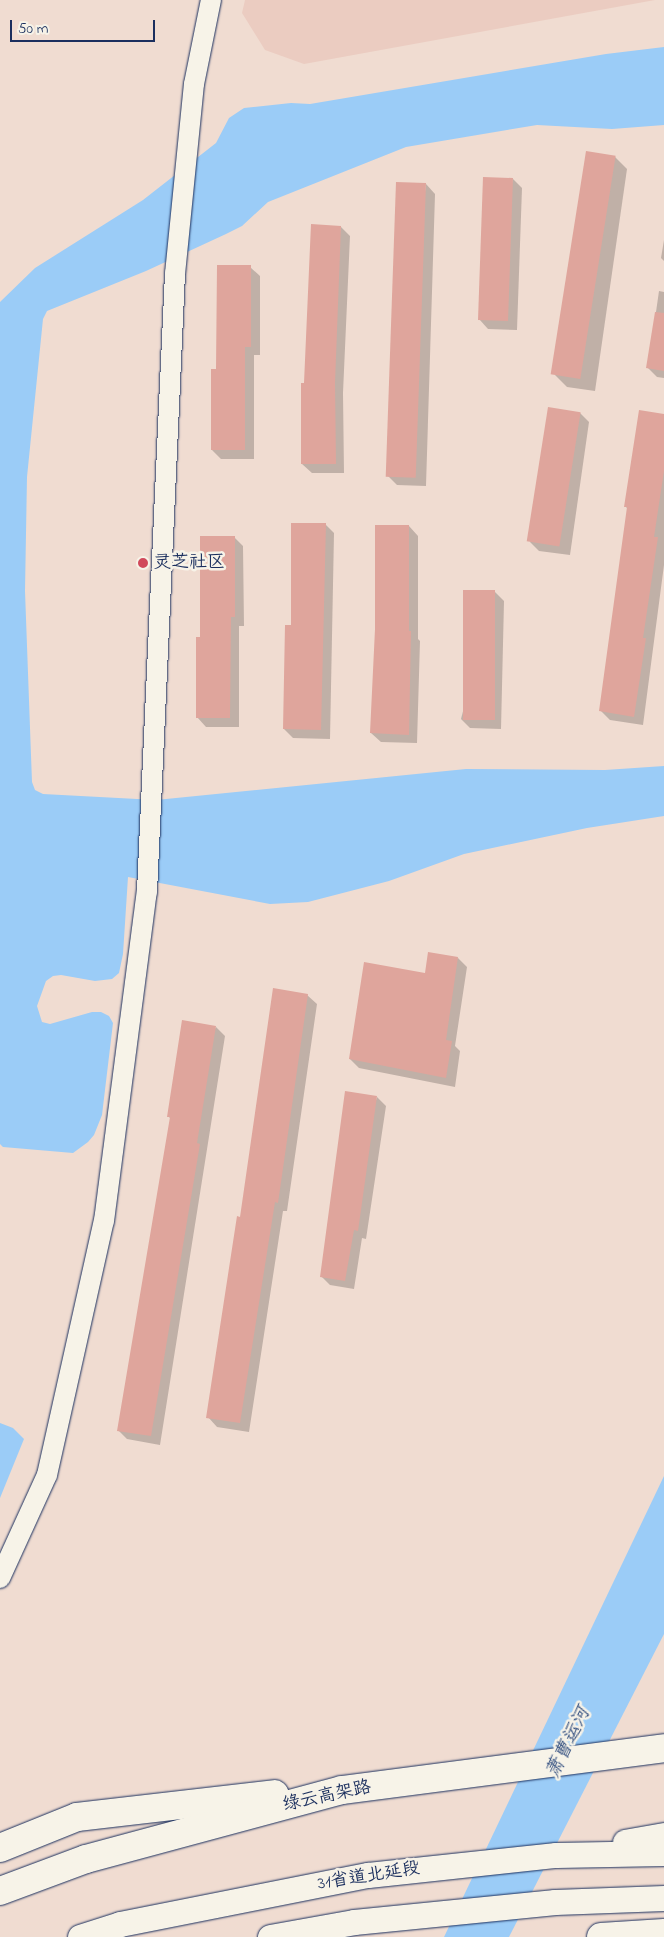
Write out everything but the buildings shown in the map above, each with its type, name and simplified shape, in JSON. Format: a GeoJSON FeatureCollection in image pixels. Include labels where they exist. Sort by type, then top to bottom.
{"type":"FeatureCollection","features":[{"type":"Feature","properties":{"kind":"highway"},"geometry":{"type":"LineString","coordinates":[[0,1848],[78,1817],[664,1748]]}},
{"type":"Feature","properties":{"kind":"highway","name":"绿云高架路"},"geometry":{"type":"LineString","coordinates":[[0,1891],[86,1859],[342,1790],[664,1748]]}},
{"type":"Feature","properties":{"kind":"highway"},"geometry":{"type":"LineString","coordinates":[[601,1937],[664,1933]]}},
{"type":"Feature","properties":{"kind":"main road"},"geometry":{"type":"LineString","coordinates":[[556,1855],[664,1835]]}},
{"type":"Feature","properties":{"kind":"main road","name":"31省道北延段"},"geometry":{"type":"LineString","coordinates":[[80,1937],[120,1924],[368,1875],[556,1855],[664,1853]]}},
{"type":"Feature","properties":{"kind":"main road"},"geometry":{"type":"LineString","coordinates":[[270,1937],[354,1922],[556,1902],[664,1898]]}},
{"type":"Feature","properties":{"kind":"street"},"geometry":{"type":"LineString","coordinates":[[0,1578],[46,1475],[104,1221],[147,892],[175,274],[194,84],[211,0]]}},
{"type":"Feature","properties":{"kind":"shaded area"},"geometry":{"type":"Polygon","coordinates":[[[245,0],[655,0],[304,64],[265,50],[242,13],[245,0]]]}},
{"type":"Feature","properties":{"kind":"water"},"geometry":{"type":"Polygon","coordinates":[[[664,47],[664,125],[612,129],[537,125],[406,147],[268,202],[242,226],[226,234],[146,271],[47,311],[43,319],[27,477],[25,591],[32,782],[35,790],[43,794],[156,800],[466,769],[605,770],[664,766],[664,816],[587,828],[464,854],[389,881],[308,902],[270,904],[128,877],[123,954],[119,973],[112,979],[95,981],[61,975],[53,976],[46,981],[37,1006],[42,1022],[50,1024],[92,1012],[101,1012],[109,1016],[113,1023],[102,1115],[94,1135],[73,1153],[3,1147],[0,1144],[0,302],[35,268],[143,200],[216,143],[229,118],[244,108],[291,103],[310,104],[606,54],[664,47]]]}},
{"type":"Feature","properties":{"kind":"water"},"geometry":{"type":"Polygon","coordinates":[[[0,1423],[13,1428],[24,1439],[0,1498],[0,1423]]]}},
{"type":"Feature","properties":{"kind":"water","name":"萧曹运河"},"geometry":{"type":"Polygon","coordinates":[[[664,1476],[664,1634],[509,1937],[444,1937],[664,1476]]]}},
{"type":"Feature","properties":{"kind":"place","name":"灵芝社区"},"geometry":{"type":"Point","coordinates":[143,563]}}]}
